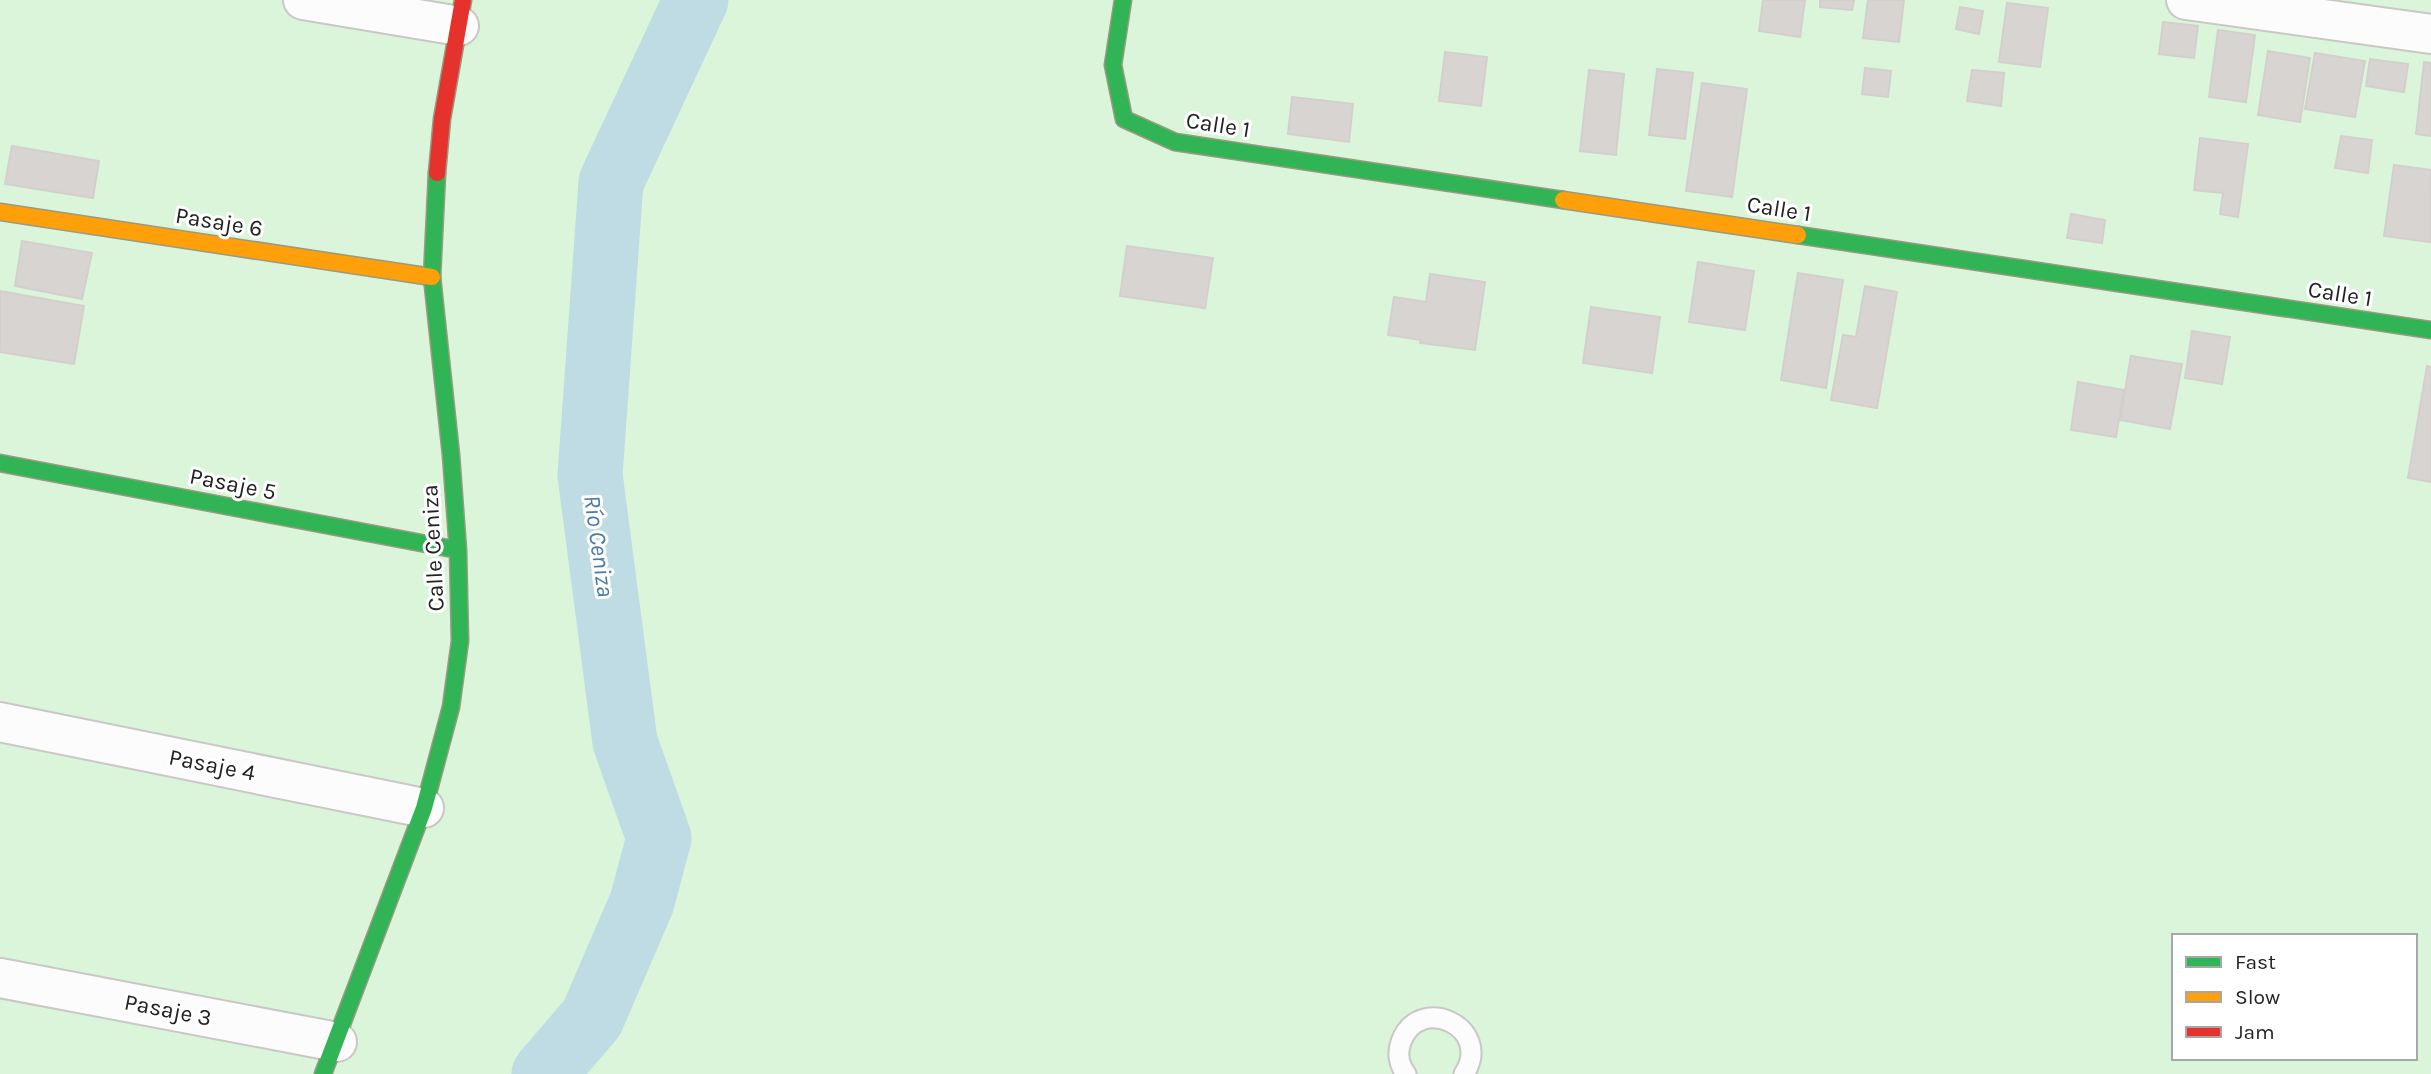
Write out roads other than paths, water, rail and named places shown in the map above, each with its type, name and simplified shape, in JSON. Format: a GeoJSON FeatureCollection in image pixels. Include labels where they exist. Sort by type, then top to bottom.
{"type":"FeatureCollection","features":[{"type":"Feature","properties":{"kind":"street"},"geometry":{"type":"LineString","coordinates":[[303,0],[461,13]]}},
{"type":"Feature","properties":{"kind":"street","name":"Calle 1"},"geometry":{"type":"LineString","coordinates":[[1124,0],[1113,65],[1124,120],[1175,142],[2431,330]]}},
{"type":"Feature","properties":{"kind":"street"},"geometry":{"type":"LineString","coordinates":[[2186,0],[2431,34]]}},
{"type":"Feature","properties":{"kind":"street","name":"Calle Ceniza"},"geometry":{"type":"LineString","coordinates":[[330,1058],[424,808],[451,707],[460,641],[458,550],[451,455],[432,277],[435,190],[442,119],[461,13]]}},
{"type":"Feature","properties":{"kind":"street","name":"Pasaje 6"},"geometry":{"type":"LineString","coordinates":[[0,212],[432,277]]}},
{"type":"Feature","properties":{"kind":"street","name":"Pasaje 5"},"geometry":{"type":"LineString","coordinates":[[0,463],[458,550]]}},
{"type":"Feature","properties":{"kind":"street","name":"Pasaje 4"},"geometry":{"type":"LineString","coordinates":[[0,722],[424,808]]}},
{"type":"Feature","properties":{"kind":"street","name":"Pasaje 3"},"geometry":{"type":"LineString","coordinates":[[0,978],[330,1058]]}},
{"type":"Feature","properties":{"kind":"lane"},"geometry":{"type":"LineString","coordinates":[[1406,1074],[1399,1057],[1405,1033],[1413,1024],[1437,1017],[1460,1027],[1466,1036],[1471,1057],[1464,1074]]}},
{"type":"Feature","properties":{"kind":"waterway","name":"Río Ceniza"},"geometry":{"type":"LineString","coordinates":[[544,1074],[592,1018],[642,902],[659,838],[625,742],[590,475],[611,182],[696,0]]}}]}
